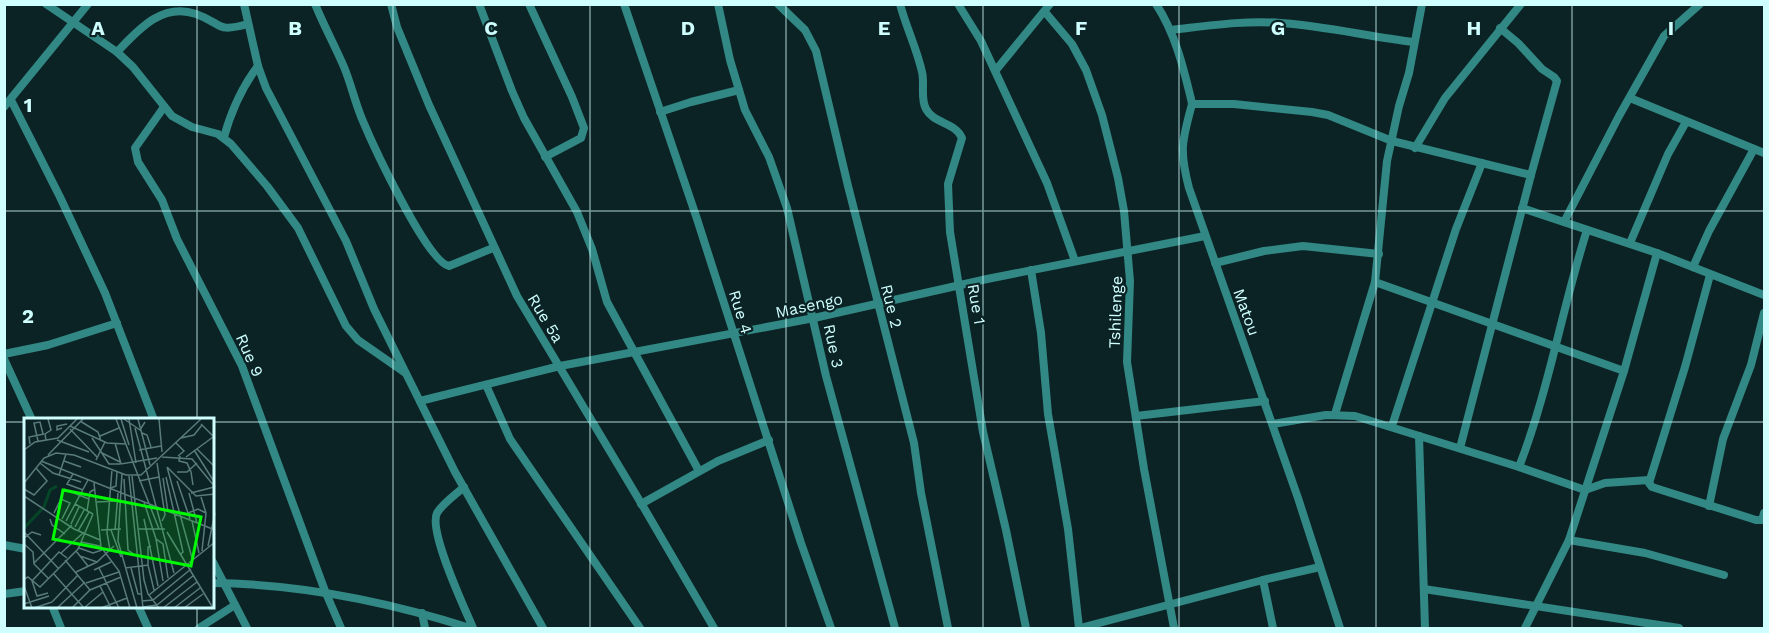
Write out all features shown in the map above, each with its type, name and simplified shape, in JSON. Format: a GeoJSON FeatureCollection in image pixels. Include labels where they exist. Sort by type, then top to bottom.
{"type":"FeatureCollection","features":[{"type":"Feature","properties":{"kind":"street"},"geometry":{"type":"LineString","coordinates":[[46,4],[117,52],[133,67],[164,107],[179,121],[224,137],[267,186],[298,228],[346,326],[358,340],[405,373]]}},
{"type":"Feature","properties":{"kind":"street"},"geometry":{"type":"LineString","coordinates":[[4,107],[88,4]]}},
{"type":"Feature","properties":{"kind":"street"},"geometry":{"type":"LineString","coordinates":[[243,4],[258,66],[266,88],[346,241],[374,309],[405,373],[464,487],[543,628]]}},
{"type":"Feature","properties":{"kind":"street"},"geometry":{"type":"LineString","coordinates":[[315,4],[344,68],[363,120],[403,205],[436,257],[443,265],[449,266],[494,248]]}},
{"type":"Feature","properties":{"kind":"street","name":"Rue 5a"},"geometry":{"type":"LineString","coordinates":[[391,4],[400,34],[429,105],[517,296],[714,628]]}},
{"type":"Feature","properties":{"kind":"street"},"geometry":{"type":"LineString","coordinates":[[478,4],[512,91],[545,157],[578,212],[596,261],[604,293],[699,471]]}},
{"type":"Feature","properties":{"kind":"street"},"geometry":{"type":"LineString","coordinates":[[529,4],[584,128],[581,138],[545,157]]}},
{"type":"Feature","properties":{"kind":"street","name":"Rue 4"},"geometry":{"type":"LineString","coordinates":[[624,4],[831,628]]}},
{"type":"Feature","properties":{"kind":"street","name":"Rue 3"},"geometry":{"type":"LineString","coordinates":[[718,4],[745,110],[769,157],[787,208],[837,418],[895,628]]}},
{"type":"Feature","properties":{"kind":"street","name":"Rue 2"},"geometry":{"type":"LineString","coordinates":[[778,4],[805,30],[816,51],[914,443],[921,493],[948,628]]}},
{"type":"Feature","properties":{"kind":"street","name":"Rue 1"},"geometry":{"type":"LineString","coordinates":[[900,4],[921,67],[924,85],[922,98],[926,110],[933,117],[955,128],[962,138],[950,175],[947,193],[950,232],[983,432],[1026,628]]}},
{"type":"Feature","properties":{"kind":"street"},"geometry":{"type":"LineString","coordinates":[[958,4],[996,70],[1047,183],[1075,261]]}},
{"type":"Feature","properties":{"kind":"street"},"geometry":{"type":"LineString","coordinates":[[996,70],[1050,4]]}},
{"type":"Feature","properties":{"kind":"street","name":"Matou"},"geometry":{"type":"LineString","coordinates":[[1156,4],[1171,30],[1192,104],[1183,136],[1182,154],[1189,188],[1273,424],[1340,628]]}},
{"type":"Feature","properties":{"kind":"street"},"geometry":{"type":"LineString","coordinates":[[1335,414],[1375,282],[1384,182],[1422,4]]}},
{"type":"Feature","properties":{"kind":"street"},"geometry":{"type":"LineString","coordinates":[[1415,148],[1445,98],[1521,4]]}},
{"type":"Feature","properties":{"kind":"street"},"geometry":{"type":"LineString","coordinates":[[1564,222],[1665,36],[1700,4]]}},
{"type":"Feature","properties":{"kind":"street"},"geometry":{"type":"LineString","coordinates":[[117,52],[138,30],[162,15],[176,12],[197,15],[219,27],[228,29],[248,24]]}},
{"type":"Feature","properties":{"kind":"street","name":"Tshilenge"},"geometry":{"type":"LineString","coordinates":[[1045,12],[1072,44],[1094,87],[1118,178],[1128,251],[1130,309],[1127,348],[1144,469],[1174,628]]}},
{"type":"Feature","properties":{"kind":"street"},"geometry":{"type":"LineString","coordinates":[[1171,30],[1230,23],[1280,22],[1330,27],[1414,42]]}},
{"type":"Feature","properties":{"kind":"street"},"geometry":{"type":"LineString","coordinates":[[1460,448],[1557,81],[1500,28]]}},
{"type":"Feature","properties":{"kind":"street"},"geometry":{"type":"LineString","coordinates":[[224,137],[239,96],[247,80],[258,66]]}},
{"type":"Feature","properties":{"kind":"street"},"geometry":{"type":"LineString","coordinates":[[660,112],[739,90]]}},
{"type":"Feature","properties":{"kind":"street"},"geometry":{"type":"LineString","coordinates":[[1630,98],[1764,153]]}},
{"type":"Feature","properties":{"kind":"street"},"geometry":{"type":"LineString","coordinates":[[11,100],[105,293],[153,418]]}},
{"type":"Feature","properties":{"kind":"street"},"geometry":{"type":"LineString","coordinates":[[1192,104],[1234,104],[1328,115],[1415,148],[1531,175]]}},
{"type":"Feature","properties":{"kind":"street","name":"Rue 9"},"geometry":{"type":"LineString","coordinates":[[164,107],[139,141],[135,148],[135,155],[162,200],[177,239],[242,366],[324,591],[340,628]]}},
{"type":"Feature","properties":{"kind":"street"},"geometry":{"type":"LineString","coordinates":[[1630,243],[1668,154],[1686,122]]}},
{"type":"Feature","properties":{"kind":"street"},"geometry":{"type":"LineString","coordinates":[[1693,267],[1709,231],[1754,149]]}},
{"type":"Feature","properties":{"kind":"street"},"geometry":{"type":"LineString","coordinates":[[1392,426],[1456,229],[1482,163]]}},
{"type":"Feature","properties":{"kind":"street"},"geometry":{"type":"LineString","coordinates":[[1522,208],[1630,243],[1762,293],[1764,283]]}},
{"type":"Feature","properties":{"kind":"street"},"geometry":{"type":"LineString","coordinates":[[1519,467],[1557,347],[1574,273],[1587,230]]}},
{"type":"Feature","properties":{"kind":"street","name":"Masengo"},"geometry":{"type":"LineString","coordinates":[[420,401],[560,366],[814,318],[1031,270],[1205,236]]}},
{"type":"Feature","properties":{"kind":"street"},"geometry":{"type":"LineString","coordinates":[[1215,263],[1264,251],[1303,246],[1379,254]]}},
{"type":"Feature","properties":{"kind":"street"},"geometry":{"type":"LineString","coordinates":[[1525,628],[1569,540],[1624,371],[1657,253]]}},
{"type":"Feature","properties":{"kind":"street"},"geometry":{"type":"LineString","coordinates":[[1031,270],[1041,333],[1048,414],[1068,529],[1080,628],[1320,567]]}},
{"type":"Feature","properties":{"kind":"street"},"geometry":{"type":"LineString","coordinates":[[1710,275],[1649,484],[1652,487],[1756,520],[1763,517]]}},
{"type":"Feature","properties":{"kind":"street"},"geometry":{"type":"LineString","coordinates":[[1375,282],[1624,371]]}},
{"type":"Feature","properties":{"kind":"street"},"geometry":{"type":"LineString","coordinates":[[1709,506],[1723,439],[1751,365],[1764,313]]}},
{"type":"Feature","properties":{"kind":"street"},"geometry":{"type":"LineString","coordinates":[[4,354],[48,345],[117,323]]}},
{"type":"Feature","properties":{"kind":"street"},"geometry":{"type":"LineString","coordinates":[[4,359],[31,418]]}},
{"type":"Feature","properties":{"kind":"street"},"geometry":{"type":"LineString","coordinates":[[486,385],[510,439],[640,628]]}},
{"type":"Feature","properties":{"kind":"street"},"geometry":{"type":"LineString","coordinates":[[1136,416],[1265,401]]}},
{"type":"Feature","properties":{"kind":"street"},"geometry":{"type":"LineString","coordinates":[[1273,424],[1335,414],[1356,416],[1585,490],[1605,483],[1649,480]]}},
{"type":"Feature","properties":{"kind":"street"},"geometry":{"type":"LineString","coordinates":[[1419,436],[1425,628]]}},
{"type":"Feature","properties":{"kind":"street"},"geometry":{"type":"LineString","coordinates":[[642,504],[699,471],[769,440]]}},
{"type":"Feature","properties":{"kind":"street"},"geometry":{"type":"LineString","coordinates":[[464,487],[436,515],[435,523],[447,566],[472,628]]}},
{"type":"Feature","properties":{"kind":"street"},"geometry":{"type":"LineString","coordinates":[[1569,540],[1645,553],[1724,575]]}},
{"type":"Feature","properties":{"kind":"street"},"geometry":{"type":"LineString","coordinates":[[4,545],[24,549]]}},
{"type":"Feature","properties":{"kind":"street"},"geometry":{"type":"LineString","coordinates":[[214,564],[247,628]]}},
{"type":"Feature","properties":{"kind":"street"},"geometry":{"type":"LineString","coordinates":[[1263,580],[1273,628]]}},
{"type":"Feature","properties":{"kind":"street"},"geometry":{"type":"LineString","coordinates":[[214,583],[324,591],[422,613],[472,628]]}},
{"type":"Feature","properties":{"kind":"street"},"geometry":{"type":"LineString","coordinates":[[1424,589],[1678,628]]}},
{"type":"Feature","properties":{"kind":"street"},"geometry":{"type":"LineString","coordinates":[[4,594],[24,591]]}},
{"type":"Feature","properties":{"kind":"street"},"geometry":{"type":"LineString","coordinates":[[199,628],[235,605]]}},
{"type":"Feature","properties":{"kind":"street"},"geometry":{"type":"LineString","coordinates":[[53,609],[61,628]]}},
{"type":"Feature","properties":{"kind":"street"},"geometry":{"type":"LineString","coordinates":[[139,609],[148,628]]}},
{"type":"Feature","properties":{"kind":"street"},"geometry":{"type":"LineString","coordinates":[[422,613],[425,628]]}}]}
